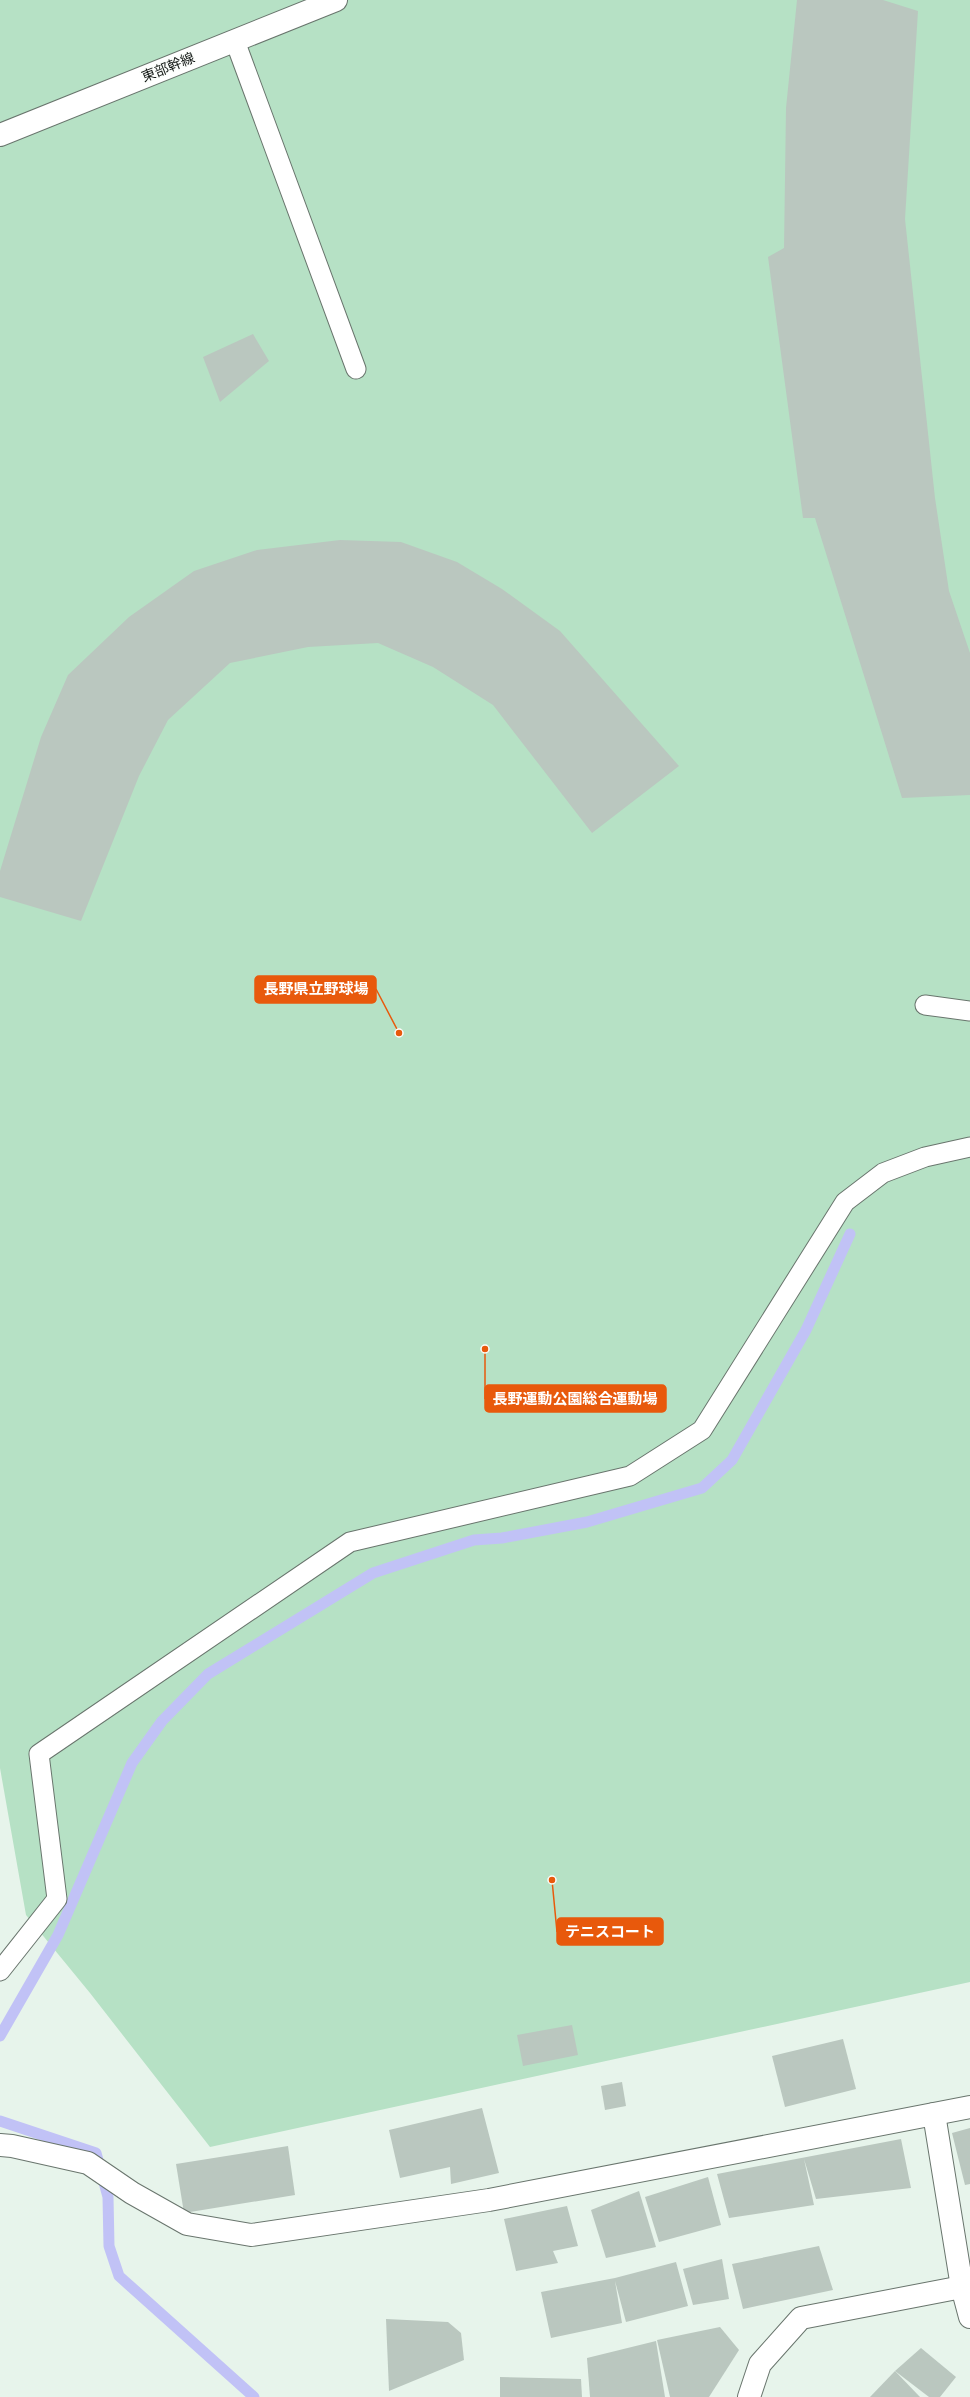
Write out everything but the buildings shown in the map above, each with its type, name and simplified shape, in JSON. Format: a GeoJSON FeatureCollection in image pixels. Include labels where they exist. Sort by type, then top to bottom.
{"type":"FeatureCollection","features":[{"type":"Feature","properties":{"kind":"street","name":"東部幹線"},"geometry":{"type":"LineString","coordinates":[[0,135],[336,0]]}},
{"type":"Feature","properties":{"kind":"street"},"geometry":{"type":"LineString","coordinates":[[0,2145],[12,2146],[88,2164],[132,2193],[187,2224],[251,2235],[489,2200],[970,2107]]}},
{"type":"Feature","properties":{"kind":"street"},"geometry":{"type":"LineString","coordinates":[[934,2114],[962,2287],[970,2317]]}},
{"type":"Feature","properties":{"kind":"street"},"geometry":{"type":"LineString","coordinates":[[749,2397],[760,2364],[801,2318],[962,2287]]}},
{"type":"Feature","properties":{"kind":"lane"},"geometry":{"type":"LineString","coordinates":[[235,41],[356,369]]}},
{"type":"Feature","properties":{"kind":"lane"},"geometry":{"type":"LineString","coordinates":[[925,1005],[970,1011]]}},
{"type":"Feature","properties":{"kind":"lane"},"geometry":{"type":"LineString","coordinates":[[0,1972],[57,1899],[39,1754],[350,1542],[630,1476],[702,1430],[845,1202],[883,1173],[925,1157],[970,1147]]}},
{"type":"Feature","properties":{"kind":"green space"},"geometry":{"type":"Polygon","coordinates":[[[0,0],[970,0],[970,1982],[210,2147],[90,1993],[26,1915],[0,1768],[0,0]]]}},
{"type":"Feature","properties":{"kind":"waterway"},"geometry":{"type":"LineString","coordinates":[[0,2036],[58,1935],[132,1763],[162,1721],[208,1674],[373,1573],[474,1540],[502,1538],[587,1522],[702,1488],[732,1460],[806,1330],[850,1234]]}},
{"type":"Feature","properties":{"kind":"waterway"},"geometry":{"type":"LineString","coordinates":[[0,2121],[96,2153],[108,2197],[109,2246],[119,2276],[254,2397]]}},
{"type":"Feature","properties":{"kind":"place","name":"長野県立野球場"},"geometry":{"type":"Point","coordinates":[399,1033]}},
{"type":"Feature","properties":{"kind":"place","name":"長野運動公園総合運動場"},"geometry":{"type":"Point","coordinates":[485,1349]}},
{"type":"Feature","properties":{"kind":"place","name":"テニスコート"},"geometry":{"type":"Point","coordinates":[552,1880]}}]}
